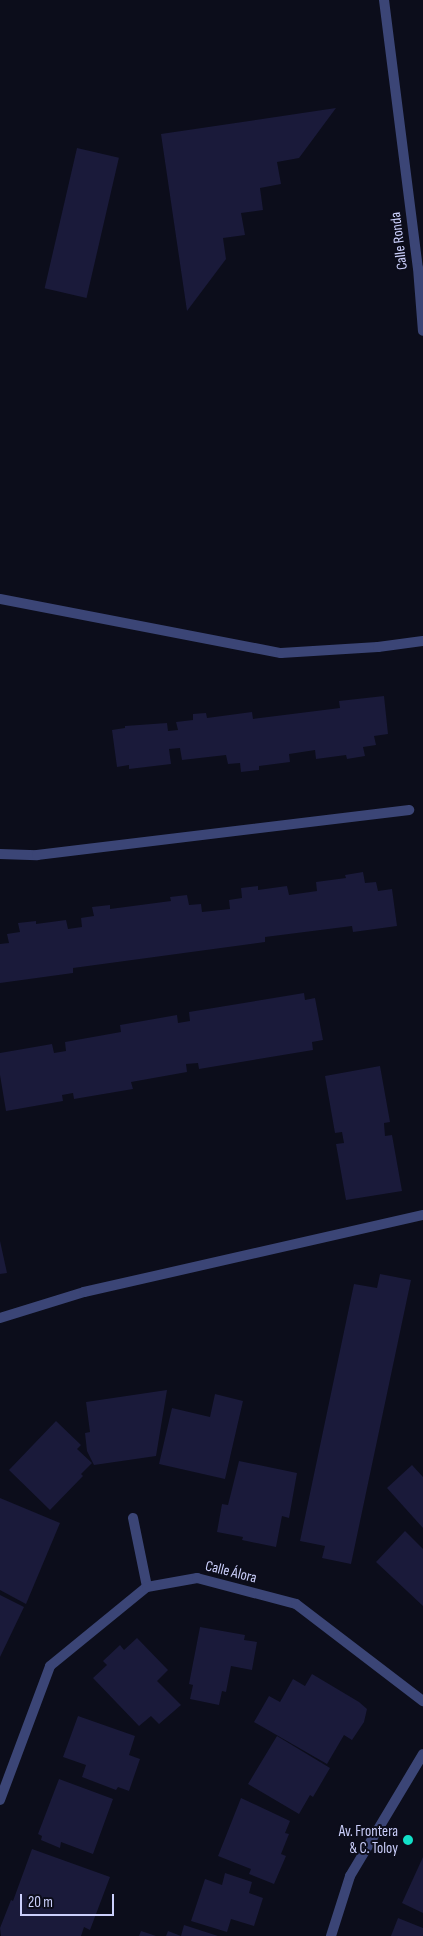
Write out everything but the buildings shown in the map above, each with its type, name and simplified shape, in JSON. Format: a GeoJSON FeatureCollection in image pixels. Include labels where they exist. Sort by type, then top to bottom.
{"type":"FeatureCollection","features":[{"type":"Feature","properties":{"kind":"street","name":"Calle Ronda"},"geometry":{"type":"LineString","coordinates":[[384,0],[421,267],[423,331]]}},
{"type":"Feature","properties":{"kind":"street"},"geometry":{"type":"LineString","coordinates":[[0,599],[281,653],[378,647],[423,641]]}},
{"type":"Feature","properties":{"kind":"street"},"geometry":{"type":"LineString","coordinates":[[0,854],[38,855],[409,810]]}},
{"type":"Feature","properties":{"kind":"street"},"geometry":{"type":"LineString","coordinates":[[0,1318],[84,1292],[423,1215]]}},
{"type":"Feature","properties":{"kind":"street"},"geometry":{"type":"LineString","coordinates":[[133,1518],[147,1587]]}},
{"type":"Feature","properties":{"kind":"street","name":"Calle Álora"},"geometry":{"type":"LineString","coordinates":[[0,1800],[50,1666],[147,1587],[197,1578],[296,1604],[423,1701]]}},
{"type":"Feature","properties":{"kind":"street"},"geometry":{"type":"LineString","coordinates":[[331,1936],[350,1876],[423,1754]]}},
{"type":"Feature","properties":{"kind":"place","name":"Av. Frontera & C. Toloy"},"geometry":{"type":"Point","coordinates":[408,1840]}}]}
